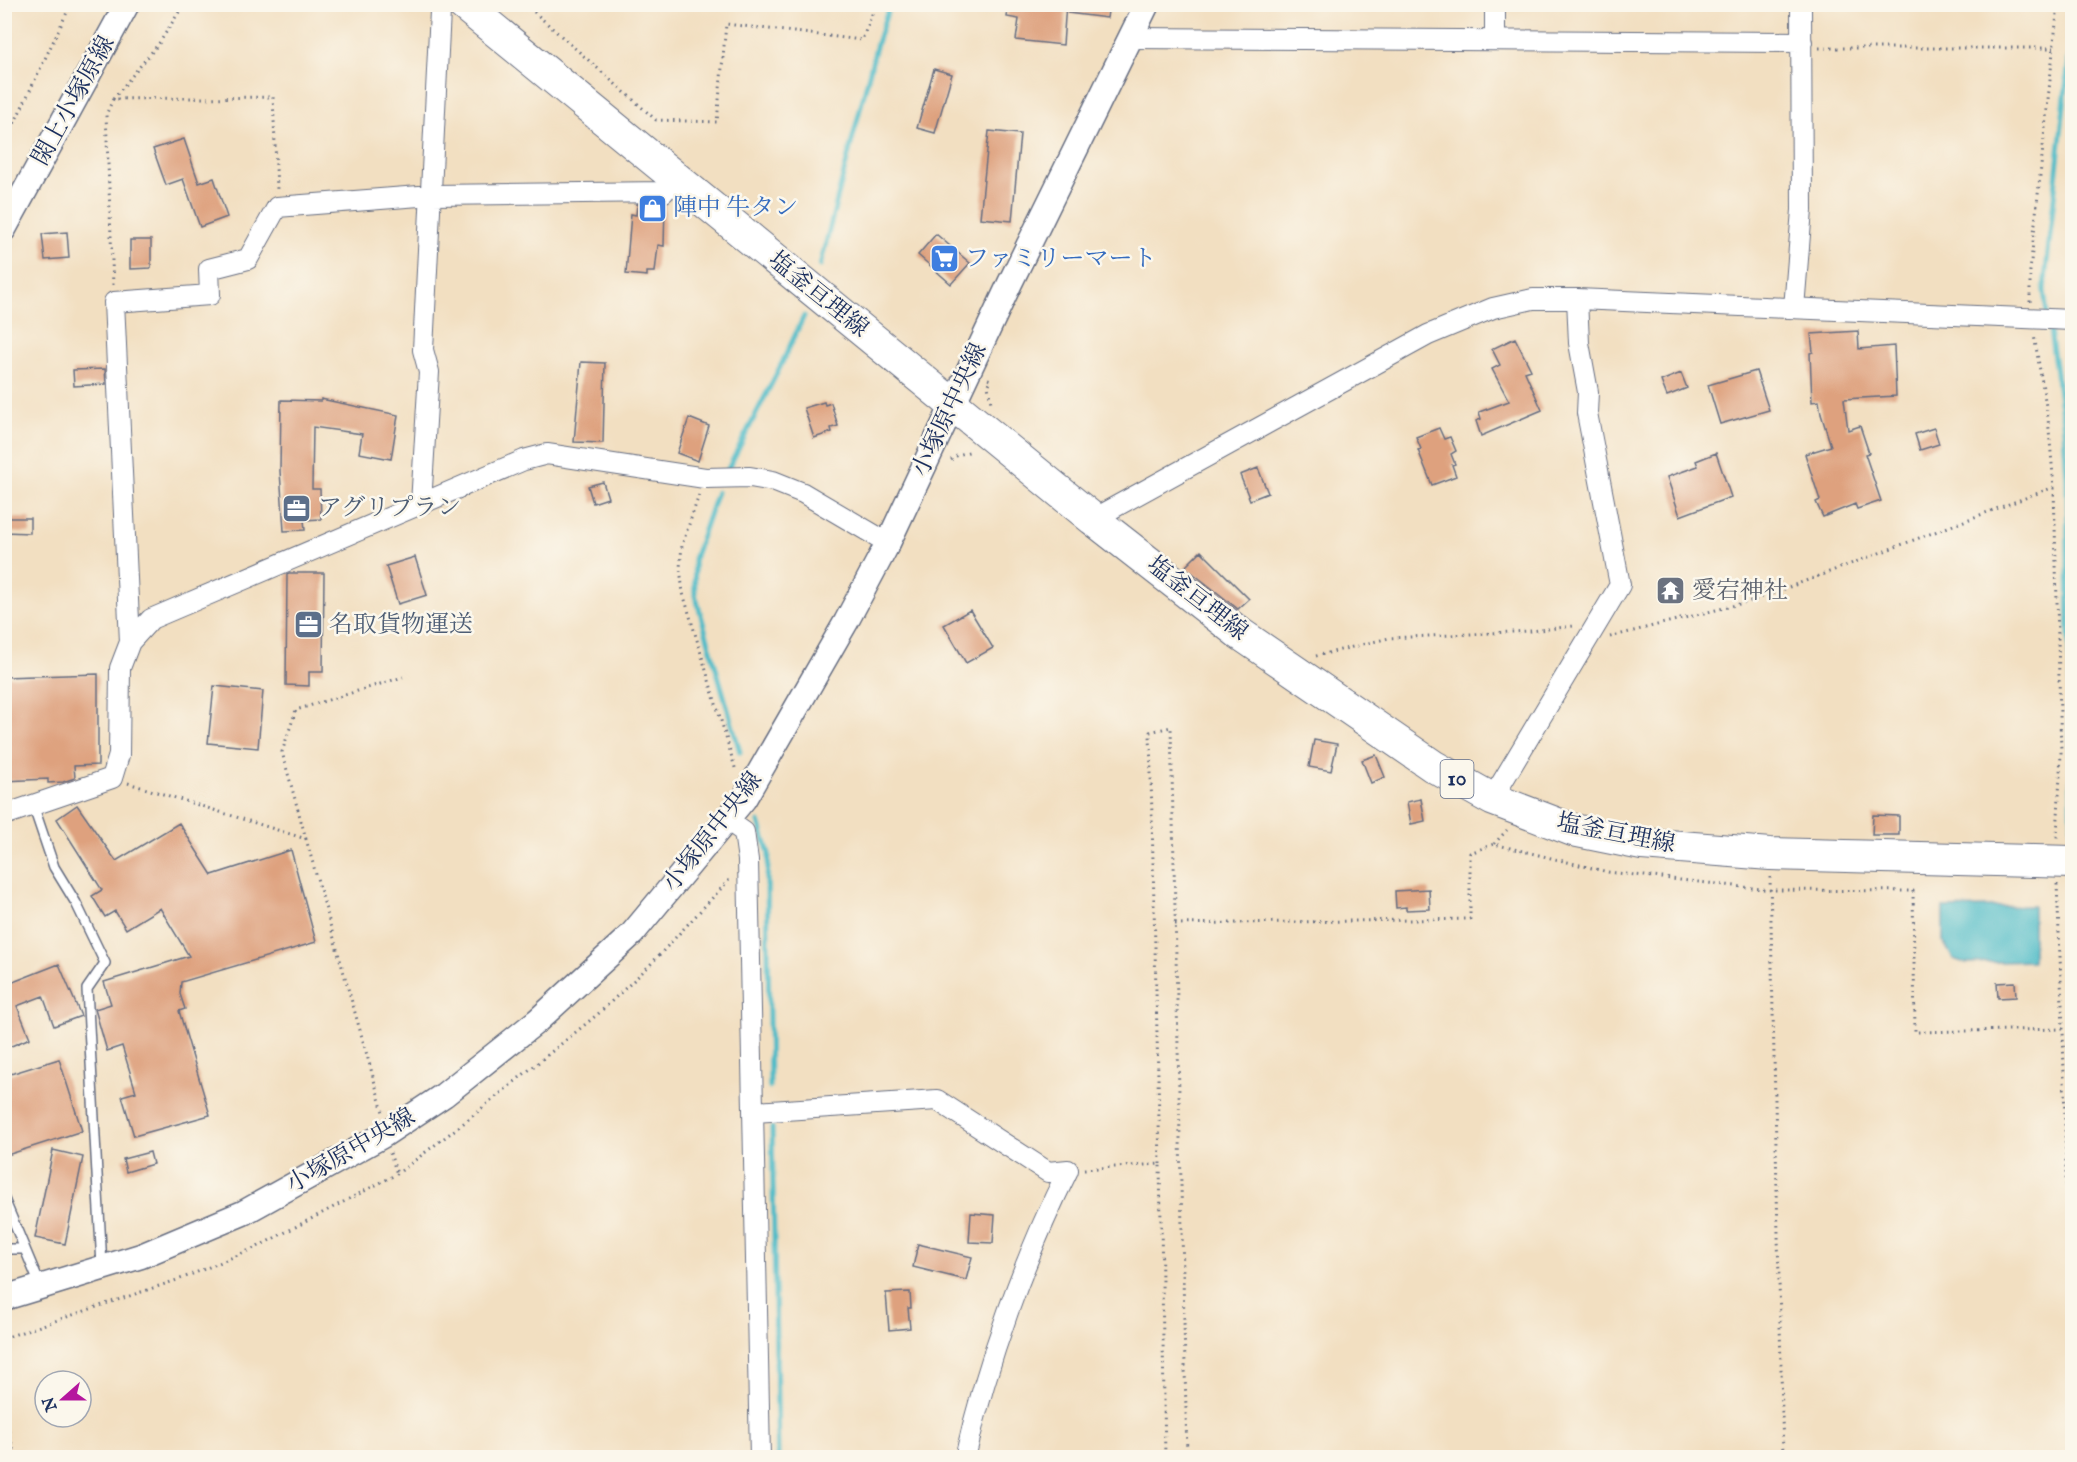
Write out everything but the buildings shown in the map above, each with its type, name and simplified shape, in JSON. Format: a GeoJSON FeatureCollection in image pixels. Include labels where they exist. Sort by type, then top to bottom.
{"type":"FeatureCollection","features":[{"type":"Feature","properties":{"kind":"main road","name":"塩釜亘理線"},"geometry":{"type":"LineString","coordinates":[[463,4],[952,405],[1249,640],[1433,766],[1492,799],[1573,831],[1642,844],[1770,854],[2064,862]]}},
{"type":"Feature","properties":{"kind":"street","name":"閖上小塚原線"},"geometry":{"type":"LineString","coordinates":[[4,229],[127,4]]}},
{"type":"Feature","properties":{"kind":"street"},"geometry":{"type":"LineString","coordinates":[[421,504],[429,372],[423,350],[440,11],[446,4]]}},
{"type":"Feature","properties":{"kind":"street","name":"小塚原中央線"},"geometry":{"type":"LineString","coordinates":[[4,1298],[141,1256],[243,1213],[388,1132],[444,1095],[537,1022],[632,934],[744,799],[824,662],[888,543],[1010,283],[1147,4]]}},
{"type":"Feature","properties":{"kind":"street"},"geometry":{"type":"LineString","coordinates":[[1495,4],[1496,40]]}},
{"type":"Feature","properties":{"kind":"street"},"geometry":{"type":"LineString","coordinates":[[1794,308],[1802,210],[1801,4]]}},
{"type":"Feature","properties":{"kind":"street"},"geometry":{"type":"LineString","coordinates":[[1131,38],[1496,40],[1802,45]]}},
{"type":"Feature","properties":{"kind":"street"},"geometry":{"type":"LineString","coordinates":[[4,815],[112,778],[119,755],[120,668],[130,642],[114,302],[210,295],[209,269],[248,259],[277,207],[432,195],[664,192],[674,178]]}},
{"type":"Feature","properties":{"kind":"street"},"geometry":{"type":"LineString","coordinates":[[1094,519],[1428,334],[1493,308],[1533,299],[2065,320]]}},
{"type":"Feature","properties":{"kind":"street"},"geometry":{"type":"LineString","coordinates":[[1492,799],[1620,585],[1587,413],[1588,393],[1579,343],[1577,299]]}},
{"type":"Feature","properties":{"kind":"street"},"geometry":{"type":"LineString","coordinates":[[130,642],[152,620],[524,460],[547,454],[705,478],[750,477],[773,480],[803,492],[888,543]]}},
{"type":"Feature","properties":{"kind":"street"},"geometry":{"type":"LineString","coordinates":[[727,820],[744,832],[748,860],[760,1458]]}},
{"type":"Feature","properties":{"kind":"street"},"geometry":{"type":"LineString","coordinates":[[754,1112],[937,1100],[1048,1172],[1068,1170]]}},
{"type":"Feature","properties":{"kind":"street"},"geometry":{"type":"LineString","coordinates":[[965,1458],[989,1368],[1042,1224],[1068,1170]]}},
{"type":"Feature","properties":{"kind":"lane"},"geometry":{"type":"LineString","coordinates":[[33,805],[54,867],[76,903],[105,963],[87,989],[102,1268]]}},
{"type":"Feature","properties":{"kind":"lane"},"geometry":{"type":"LineString","coordinates":[[4,1199],[41,1287]]}},
{"type":"Feature","properties":{"kind":"lane"},"geometry":{"type":"LineString","coordinates":[[4,1249],[25,1249]]}},
{"type":"Feature","properties":{"kind":"path"},"geometry":{"type":"LineString","coordinates":[[4,145],[70,4]]}},
{"type":"Feature","properties":{"kind":"path"},"geometry":{"type":"LineString","coordinates":[[114,302],[106,115],[113,99],[160,42],[184,4]]}},
{"type":"Feature","properties":{"kind":"path"},"geometry":{"type":"LineString","coordinates":[[525,4],[656,120],[717,122],[726,24],[862,40],[876,4]]}},
{"type":"Feature","properties":{"kind":"path"},"geometry":{"type":"LineString","coordinates":[[2058,4],[2030,271],[2033,318],[2048,418],[2054,487],[2064,862],[2063,1029],[2072,1458]]}},
{"type":"Feature","properties":{"kind":"path"},"geometry":{"type":"LineString","coordinates":[[1802,45],[2055,48]]}},
{"type":"Feature","properties":{"kind":"path"},"geometry":{"type":"LineString","coordinates":[[113,99],[273,97],[277,207]]}},
{"type":"Feature","properties":{"kind":"path"},"geometry":{"type":"LineString","coordinates":[[991,380],[988,386],[992,412]]}},
{"type":"Feature","properties":{"kind":"path"},"geometry":{"type":"LineString","coordinates":[[949,461],[958,455],[973,451]]}},
{"type":"Feature","properties":{"kind":"path"},"geometry":{"type":"LineString","coordinates":[[705,478],[682,545],[680,568],[683,593],[744,799]]}},
{"type":"Feature","properties":{"kind":"path"},"geometry":{"type":"LineString","coordinates":[[1585,644],[1755,600],[2054,487]]}},
{"type":"Feature","properties":{"kind":"path"},"geometry":{"type":"LineString","coordinates":[[1312,657],[1389,638],[1530,631],[1597,624]]}},
{"type":"Feature","properties":{"kind":"path"},"geometry":{"type":"LineString","coordinates":[[388,1132],[282,752],[296,710],[403,677]]}},
{"type":"Feature","properties":{"kind":"path"},"geometry":{"type":"LineString","coordinates":[[1165,1458],[1150,732],[1171,727],[1187,1458]]}},
{"type":"Feature","properties":{"kind":"path"},"geometry":{"type":"LineString","coordinates":[[112,778],[306,839]]}},
{"type":"Feature","properties":{"kind":"path"},"geometry":{"type":"LineString","coordinates":[[1175,924],[1470,919],[1470,853],[1494,844],[1608,872],[1771,890],[1913,891],[1915,1032],[2063,1029]]}},
{"type":"Feature","properties":{"kind":"path"},"geometry":{"type":"LineString","coordinates":[[1770,854],[1783,1458]]}},
{"type":"Feature","properties":{"kind":"path"},"geometry":{"type":"LineString","coordinates":[[1068,1170],[1160,1164]]}},
{"type":"Feature","properties":{"kind":"path"},"geometry":{"type":"LineString","coordinates":[[4,1414],[16,1458]]}},
{"type":"Feature","properties":{"kind":"water"},"geometry":{"type":"Polygon","coordinates":[[[2033,906],[2033,961],[1965,963],[1953,959],[1943,941],[1943,908],[2033,906]]]}},
{"type":"Feature","properties":{"kind":"waterway"},"geometry":{"type":"LineString","coordinates":[[820,266],[877,43],[890,4]]}},
{"type":"Feature","properties":{"kind":"waterway"},"geometry":{"type":"LineString","coordinates":[[2047,314],[2044,290],[2072,32]]}},
{"type":"Feature","properties":{"kind":"waterway"},"geometry":{"type":"LineString","coordinates":[[728,469],[804,316]]}},
{"type":"Feature","properties":{"kind":"waterway"},"geometry":{"type":"LineString","coordinates":[[2049,323],[2064,429],[2067,477],[2072,848]]}},
{"type":"Feature","properties":{"kind":"waterway"},"geometry":{"type":"LineString","coordinates":[[717,492],[694,559],[695,594],[740,752]]}},
{"type":"Feature","properties":{"kind":"waterway"},"geometry":{"type":"LineString","coordinates":[[759,822],[769,854],[767,878],[770,1087]]}},
{"type":"Feature","properties":{"kind":"waterway"},"geometry":{"type":"LineString","coordinates":[[772,1128],[778,1458]]}},
{"type":"Feature","properties":{"kind":"place","name":"陣中 牛タン"},"geometry":{"type":"Point","coordinates":[652,208]}},
{"type":"Feature","properties":{"kind":"place","name":"ファミリーマート"},"geometry":{"type":"Point","coordinates":[944,259]}},
{"type":"Feature","properties":{"kind":"place","name":"アグリプラン"},"geometry":{"type":"Point","coordinates":[297,508]}},
{"type":"Feature","properties":{"kind":"place","name":"愛宕神社"},"geometry":{"type":"Point","coordinates":[1671,591]}},
{"type":"Feature","properties":{"kind":"place","name":"名取貨物運送"},"geometry":{"type":"Point","coordinates":[308,625]}}]}
